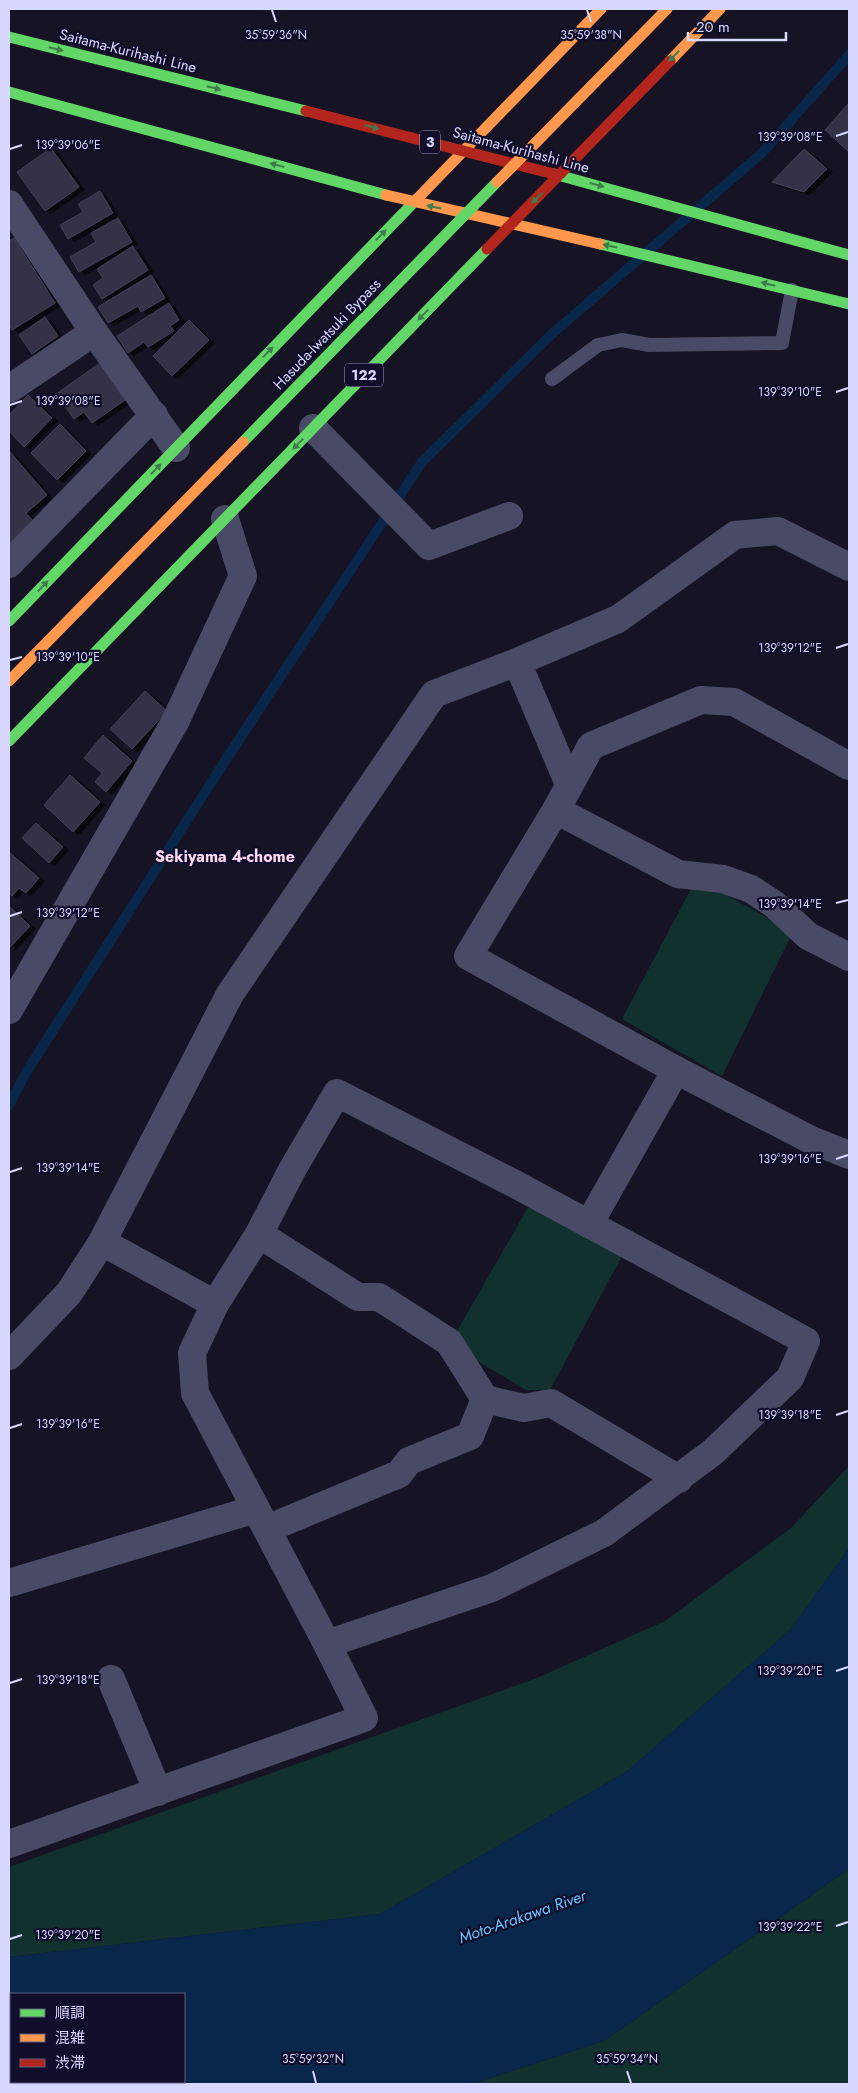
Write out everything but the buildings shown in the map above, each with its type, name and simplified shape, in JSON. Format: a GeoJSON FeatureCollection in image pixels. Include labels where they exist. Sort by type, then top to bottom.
{"type":"FeatureCollection","features":[{"type":"Feature","properties":{"kind":"main road"},"geometry":{"type":"LineString","coordinates":[[9,621],[600,9]]}},
{"type":"Feature","properties":{"kind":"main road","name":"Hasuda-Iwatsuki Bypass"},"geometry":{"type":"LineString","coordinates":[[9,681],[667,9]]}},
{"type":"Feature","properties":{"kind":"main road","name":"122"},"geometry":{"type":"LineString","coordinates":[[9,741],[720,9]]}},
{"type":"Feature","properties":{"kind":"main road","name":"Saitama-Kurihashi Line"},"geometry":{"type":"LineString","coordinates":[[9,37],[560,175],[849,255]]}},
{"type":"Feature","properties":{"kind":"main road"},"geometry":{"type":"LineString","coordinates":[[9,92],[412,202],[632,251],[849,304]]}},
{"type":"Feature","properties":{"kind":"street"},"geometry":{"type":"LineString","coordinates":[[9,204],[94,332],[176,448]]}},
{"type":"Feature","properties":{"kind":"street"},"geometry":{"type":"LineString","coordinates":[[9,389],[94,332]]}},
{"type":"Feature","properties":{"kind":"street"},"geometry":{"type":"LineString","coordinates":[[9,564],[154,415]]}},
{"type":"Feature","properties":{"kind":"street"},"geometry":{"type":"LineString","coordinates":[[313,428],[429,546],[509,516]]}},
{"type":"Feature","properties":{"kind":"street"},"geometry":{"type":"LineString","coordinates":[[9,1010],[175,722],[243,576],[225,519]]}},
{"type":"Feature","properties":{"kind":"street"},"geometry":{"type":"LineString","coordinates":[[9,1356],[69,1293],[102,1242],[230,994],[434,694],[517,662],[618,619],[735,535],[778,531],[849,567]]}},
{"type":"Feature","properties":{"kind":"street"},"geometry":{"type":"LineString","coordinates":[[517,662],[570,784]]}},
{"type":"Feature","properties":{"kind":"street"},"geometry":{"type":"LineString","coordinates":[[849,766],[734,702],[701,700],[590,746],[556,810],[468,956],[676,1070],[811,1140],[849,1155]]}},
{"type":"Feature","properties":{"kind":"street"},"geometry":{"type":"LineString","coordinates":[[556,810],[678,874],[723,879],[751,889],[775,905],[808,936],[849,957]]}},
{"type":"Feature","properties":{"kind":"street"},"geometry":{"type":"LineString","coordinates":[[589,1224],[676,1070]]}},
{"type":"Feature","properties":{"kind":"street"},"geometry":{"type":"LineString","coordinates":[[9,1844],[364,1718],[195,1393],[192,1353],[215,1304],[259,1234],[292,1170],[337,1093],[589,1224],[806,1341],[790,1378],[714,1452],[604,1533],[492,1588],[327,1644]]}},
{"type":"Feature","properties":{"kind":"street"},"geometry":{"type":"LineString","coordinates":[[259,1234],[358,1297],[379,1297],[449,1342],[485,1399],[524,1408],[551,1403],[679,1479]]}},
{"type":"Feature","properties":{"kind":"street"},"geometry":{"type":"LineString","coordinates":[[102,1242],[215,1304]]}},
{"type":"Feature","properties":{"kind":"street"},"geometry":{"type":"LineString","coordinates":[[9,1583],[261,1519],[399,1474],[409,1461],[470,1436],[485,1399]]}},
{"type":"Feature","properties":{"kind":"street"},"geometry":{"type":"LineString","coordinates":[[111,1679],[158,1792]]}},
{"type":"Feature","properties":{"kind":"lane"},"geometry":{"type":"LineString","coordinates":[[552,380],[598,345],[622,340],[649,345],[782,343],[792,290]]}},
{"type":"Feature","properties":{"kind":"green space"},"geometry":{"type":"Polygon","coordinates":[[[691,889],[717,890],[793,932],[722,1076],[622,1019],[691,889]]]}},
{"type":"Feature","properties":{"kind":"green space"},"geometry":{"type":"Polygon","coordinates":[[[529,1206],[622,1256],[550,1390],[526,1390],[471,1357],[457,1331],[529,1206]]]}},
{"type":"Feature","properties":{"kind":"green space"},"geometry":{"type":"Polygon","coordinates":[[[849,1466],[849,1548],[791,1629],[626,1772],[380,1914],[9,1957],[9,1867],[537,1678],[665,1621],[791,1528],[849,1466]]]}},
{"type":"Feature","properties":{"kind":"green space"},"geometry":{"type":"Polygon","coordinates":[[[849,1869],[849,2084],[472,2084],[604,2041],[849,1869]]]}},
{"type":"Feature","properties":{"kind":"water","name":"Moto-Arakawa River"},"geometry":{"type":"Polygon","coordinates":[[[849,1548],[849,1869],[604,2041],[472,2084],[9,2084],[9,1957],[380,1914],[626,1772],[791,1629],[849,1548]]]}},
{"type":"Feature","properties":{"kind":"waterway"},"geometry":{"type":"LineString","coordinates":[[9,1105],[27,1071],[225,761],[422,462],[553,333],[762,153],[849,55]]}},
{"type":"Feature","properties":{"kind":"traffic: fast"},"geometry":{"type":"LineString","coordinates":[[9,37],[306,111]]}},
{"type":"Feature","properties":{"kind":"traffic: fast"},"geometry":{"type":"LineString","coordinates":[[9,92],[386,195]]}},
{"type":"Feature","properties":{"kind":"traffic: fast"},"geometry":{"type":"LineString","coordinates":[[554,174],[849,255]]}},
{"type":"Feature","properties":{"kind":"traffic: fast"},"geometry":{"type":"LineString","coordinates":[[243,442],[497,182]]}},
{"type":"Feature","properties":{"kind":"traffic: fast"},"geometry":{"type":"LineString","coordinates":[[9,621],[417,199]]}},
{"type":"Feature","properties":{"kind":"traffic: fast"},"geometry":{"type":"LineString","coordinates":[[600,244],[849,304]]}},
{"type":"Feature","properties":{"kind":"traffic: fast"},"geometry":{"type":"LineString","coordinates":[[9,741],[487,249]]}},
{"type":"Feature","properties":{"kind":"traffic: slow"},"geometry":{"type":"LineString","coordinates":[[417,199],[601,9]]}},
{"type":"Feature","properties":{"kind":"traffic: slow"},"geometry":{"type":"LineString","coordinates":[[497,182],[667,9]]}},
{"type":"Feature","properties":{"kind":"traffic: slow"},"geometry":{"type":"LineString","coordinates":[[670,61],[720,9]]}},
{"type":"Feature","properties":{"kind":"traffic: slow"},"geometry":{"type":"LineString","coordinates":[[386,195],[600,244]]}},
{"type":"Feature","properties":{"kind":"traffic: slow"},"geometry":{"type":"LineString","coordinates":[[9,681],[243,442]]}},
{"type":"Feature","properties":{"kind":"traffic: jam"},"geometry":{"type":"LineString","coordinates":[[487,249],[670,61]]}},
{"type":"Feature","properties":{"kind":"traffic: jam"},"geometry":{"type":"LineString","coordinates":[[306,111],[554,174]]}},
{"type":"Feature","properties":{"kind":"district","name":"Sekiyama 4-chome"},"geometry":{"type":"Point","coordinates":[225,856]}}]}
